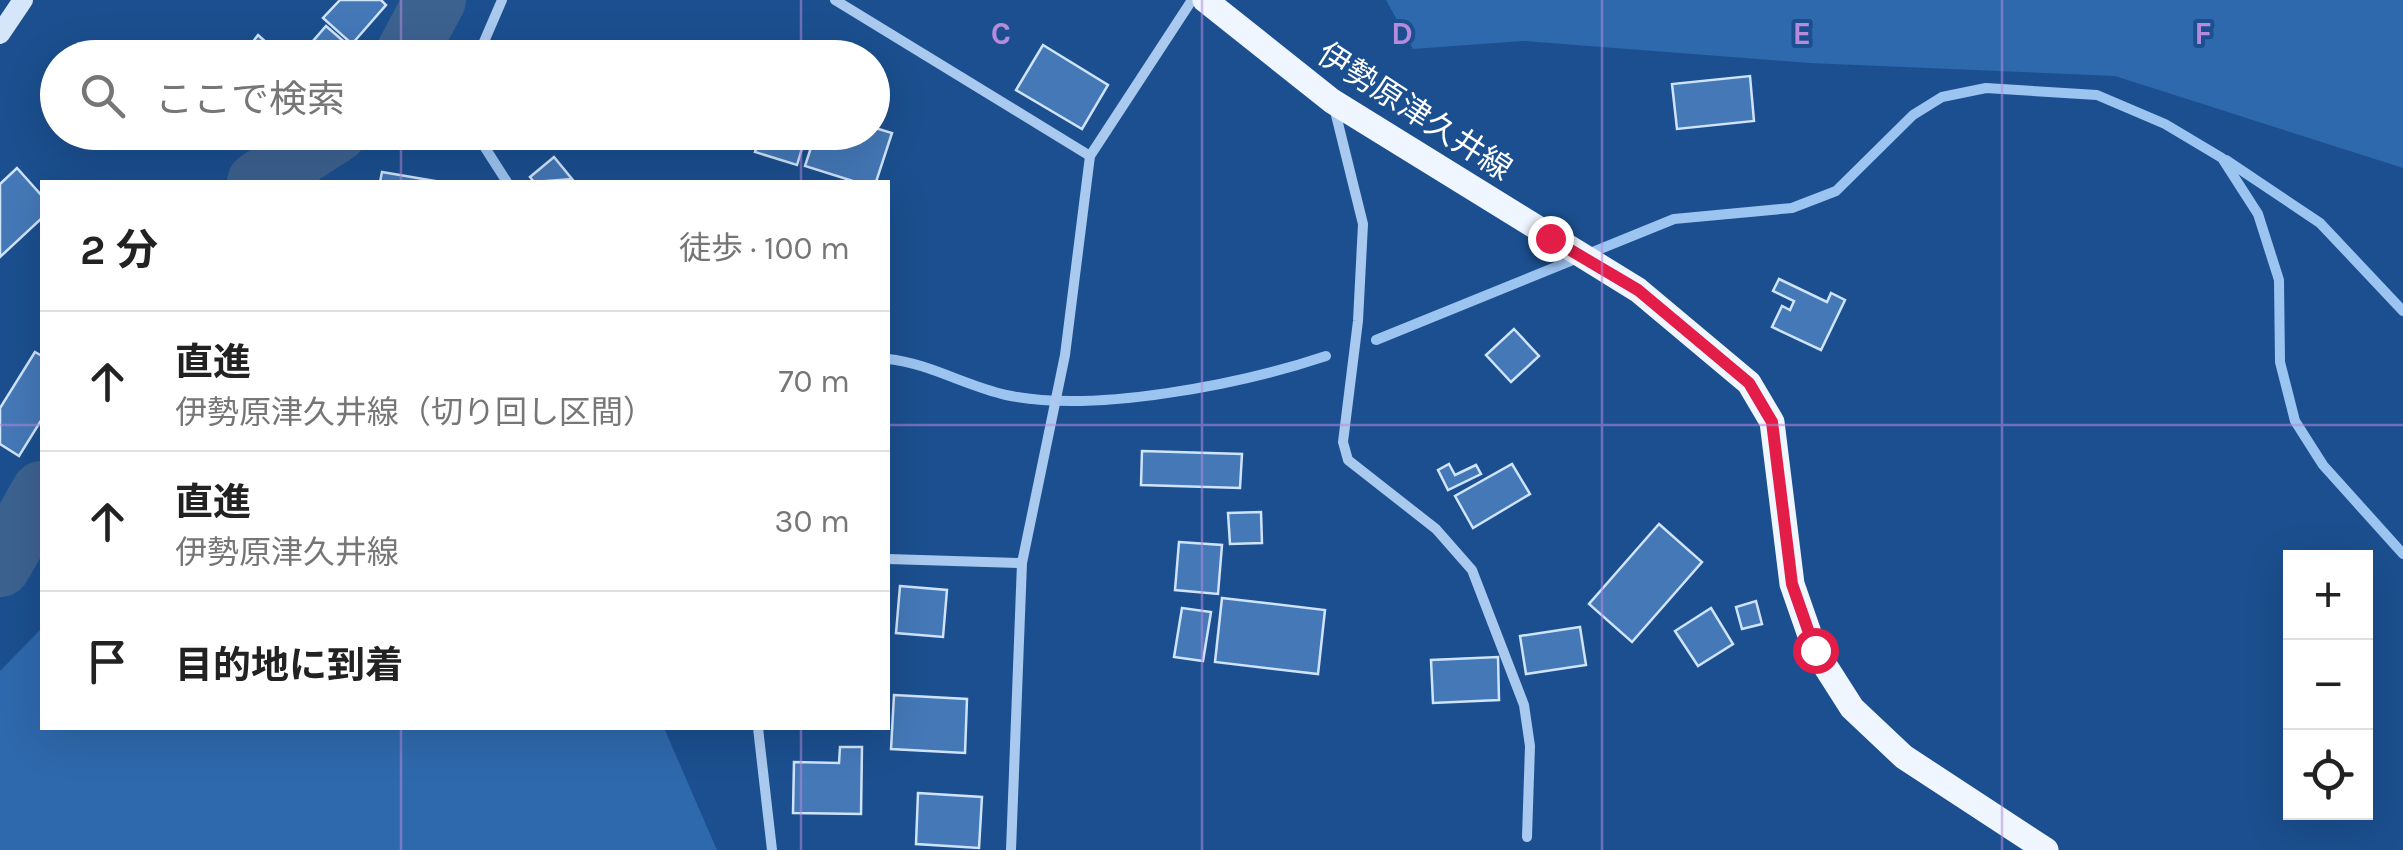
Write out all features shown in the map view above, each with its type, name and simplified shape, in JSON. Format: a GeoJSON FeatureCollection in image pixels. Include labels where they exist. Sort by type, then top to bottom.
{"type":"FeatureCollection","features":[{"type":"Feature","properties":{"kind":"main road"},"geometry":{"type":"LineString","coordinates":[[0,34],[23,0]]}},
{"type":"Feature","properties":{"kind":"main road","name":"伊勢原津久井線"},"geometry":{"type":"LineString","coordinates":[[1205,0],[1332,101],[1638,290],[1749,383],[1772,422],[1792,584],[1815,650],[1852,708],[1904,757],[2046,850]]}},
{"type":"Feature","properties":{"kind":"street"},"geometry":{"type":"LineString","coordinates":[[485,40],[502,0]]}},
{"type":"Feature","properties":{"kind":"street"},"geometry":{"type":"LineString","coordinates":[[836,0],[1090,156]]}},
{"type":"Feature","properties":{"kind":"street"},"geometry":{"type":"LineString","coordinates":[[1012,850],[1022,563],[1065,355],[1090,156],[1192,0]]}},
{"type":"Feature","properties":{"kind":"street"},"geometry":{"type":"LineString","coordinates":[[1332,101],[1363,224],[1358,320],[1343,442],[1348,460],[1436,529],[1472,570],[1524,704],[1530,746],[1527,837]]}},
{"type":"Feature","properties":{"kind":"street"},"geometry":{"type":"LineString","coordinates":[[890,559],[1022,563]]}},
{"type":"Feature","properties":{"kind":"street"},"geometry":{"type":"LineString","coordinates":[[758,730],[772,850]]}},
{"type":"Feature","properties":{"kind":"shaded area"},"geometry":{"type":"Polygon","coordinates":[[[1386,0],[2403,0],[2403,168],[2115,76],[1809,63],[1523,41],[1413,49],[1386,0]]]}},
{"type":"Feature","properties":{"kind":"shaded area"},"geometry":{"type":"Polygon","coordinates":[[[40,630],[40,730],[665,730],[717,850],[0,850],[0,671],[40,630]]]}},
{"type":"Feature","properties":{"kind":"building"},"geometry":{"type":"Polygon","coordinates":[[[340,0],[381,0],[386,5],[355,40],[348,40],[323,18],[340,0]]]}},
{"type":"Feature","properties":{"kind":"building"},"geometry":{"type":"Polygon","coordinates":[[[326,26],[342,40],[314,40],[326,26]]]}},
{"type":"Feature","properties":{"kind":"building"},"geometry":{"type":"Polygon","coordinates":[[[1043,45],[1108,85],[1082,129],[1016,90],[1043,45]]]}},
{"type":"Feature","properties":{"kind":"building"},"geometry":{"type":"Polygon","coordinates":[[[1750,76],[1754,121],[1677,129],[1672,84],[1750,76]]]}},
{"type":"Feature","properties":{"kind":"building"},"geometry":{"type":"Polygon","coordinates":[[[756,150],[802,150],[797,165],[756,150]]]}},
{"type":"Feature","properties":{"kind":"building"},"geometry":{"type":"Polygon","coordinates":[[[810,150],[886,150],[877,180],[850,180],[805,166],[810,150]]]}},
{"type":"Feature","properties":{"kind":"building"},"geometry":{"type":"Polygon","coordinates":[[[554,157],[572,179],[532,180],[530,177],[554,157]]]}},
{"type":"Feature","properties":{"kind":"building"},"geometry":{"type":"Polygon","coordinates":[[[17,168],[40,194],[40,220],[0,257],[0,184],[17,168]]]}},
{"type":"Feature","properties":{"kind":"building"},"geometry":{"type":"Polygon","coordinates":[[[382,172],[429,180],[380,180],[382,172]]]}},
{"type":"Feature","properties":{"kind":"building"},"geometry":{"type":"Polygon","coordinates":[[[1779,279],[1827,302],[1831,293],[1845,300],[1821,350],[1772,327],[1782,306],[1790,310],[1794,301],[1773,291],[1779,279]]]}},
{"type":"Feature","properties":{"kind":"building"},"geometry":{"type":"Polygon","coordinates":[[[1514,329],[1539,356],[1511,382],[1486,355],[1514,329]]]}},
{"type":"Feature","properties":{"kind":"building"},"geometry":{"type":"Polygon","coordinates":[[[35,352],[40,355],[40,422],[19,456],[0,444],[0,408],[35,352]]]}},
{"type":"Feature","properties":{"kind":"building"},"geometry":{"type":"Polygon","coordinates":[[[1142,451],[1242,454],[1240,488],[1141,485],[1142,451]]]}},
{"type":"Feature","properties":{"kind":"building"},"geometry":{"type":"Polygon","coordinates":[[[1449,464],[1455,475],[1476,465],[1481,474],[1448,490],[1438,470],[1449,464]]]}},
{"type":"Feature","properties":{"kind":"building"},"geometry":{"type":"Polygon","coordinates":[[[1512,464],[1530,494],[1473,528],[1455,496],[1512,464]]]}},
{"type":"Feature","properties":{"kind":"building"},"geometry":{"type":"Polygon","coordinates":[[[1261,512],[1262,543],[1230,544],[1228,513],[1261,512]]]}},
{"type":"Feature","properties":{"kind":"building"},"geometry":{"type":"Polygon","coordinates":[[[1659,524],[1702,562],[1632,642],[1589,604],[1659,524]]]}},
{"type":"Feature","properties":{"kind":"building"},"geometry":{"type":"Polygon","coordinates":[[[1179,542],[1222,545],[1218,594],[1175,590],[1179,542]]]}},
{"type":"Feature","properties":{"kind":"building"},"geometry":{"type":"Polygon","coordinates":[[[900,586],[947,590],[943,637],[896,633],[900,586]]]}},
{"type":"Feature","properties":{"kind":"building"},"geometry":{"type":"Polygon","coordinates":[[[1222,598],[1325,610],[1318,674],[1215,662],[1222,598]]]}},
{"type":"Feature","properties":{"kind":"building"},"geometry":{"type":"Polygon","coordinates":[[[1756,601],[1762,624],[1742,629],[1736,607],[1756,601]]]}},
{"type":"Feature","properties":{"kind":"building"},"geometry":{"type":"Polygon","coordinates":[[[1182,608],[1211,612],[1203,661],[1174,657],[1182,608]]]}},
{"type":"Feature","properties":{"kind":"building"},"geometry":{"type":"Polygon","coordinates":[[[1711,608],[1733,644],[1698,666],[1675,631],[1711,608]]]}},
{"type":"Feature","properties":{"kind":"building"},"geometry":{"type":"Polygon","coordinates":[[[1580,627],[1586,665],[1526,674],[1520,636],[1580,627]]]}},
{"type":"Feature","properties":{"kind":"building"},"geometry":{"type":"Polygon","coordinates":[[[1498,657],[1499,700],[1433,703],[1431,660],[1498,657]]]}},
{"type":"Feature","properties":{"kind":"building"},"geometry":{"type":"Polygon","coordinates":[[[894,695],[967,699],[965,753],[891,749],[894,695]]]}},
{"type":"Feature","properties":{"kind":"building"},"geometry":{"type":"Polygon","coordinates":[[[840,747],[862,747],[861,814],[793,813],[794,762],[839,763],[840,747]]]}},
{"type":"Feature","properties":{"kind":"building"},"geometry":{"type":"Polygon","coordinates":[[[918,793],[982,797],[979,848],[916,844],[918,793]]]}},
{"type":"Feature","properties":{"kind":"waterway"},"geometry":{"type":"LineString","coordinates":[[414,40],[435,0]]}},
{"type":"Feature","properties":{"kind":"waterway"},"geometry":{"type":"LineString","coordinates":[[1376,340],[1674,219],[1792,208],[1836,191],[1913,115],[1942,97],[1986,88],[2097,95],[2165,124],[2222,158],[2258,214],[2279,280],[2280,362],[2295,421],[2323,465],[2403,554]]}},
{"type":"Feature","properties":{"kind":"waterway"},"geometry":{"type":"LineString","coordinates":[[261,180],[308,150]]}},
{"type":"Feature","properties":{"kind":"waterway"},"geometry":{"type":"LineString","coordinates":[[487,150],[506,180]]}},
{"type":"Feature","properties":{"kind":"waterway"},"geometry":{"type":"LineString","coordinates":[[2226,160],[2320,223],[2403,311]]}},
{"type":"Feature","properties":{"kind":"waterway"},"geometry":{"type":"LineString","coordinates":[[890,359],[1006,395],[1081,401],[1211,386],[1326,356]]}},
{"type":"Feature","properties":{"kind":"waterway"},"geometry":{"type":"LineString","coordinates":[[0,566],[40,496]]}},
{"type":"Feature","properties":{"kind":"route"},"geometry":{"type":"LineString","coordinates":[[1550,238],[1638,290],[1749,383],[1772,422],[1792,584],[1815,650]]}}]}
